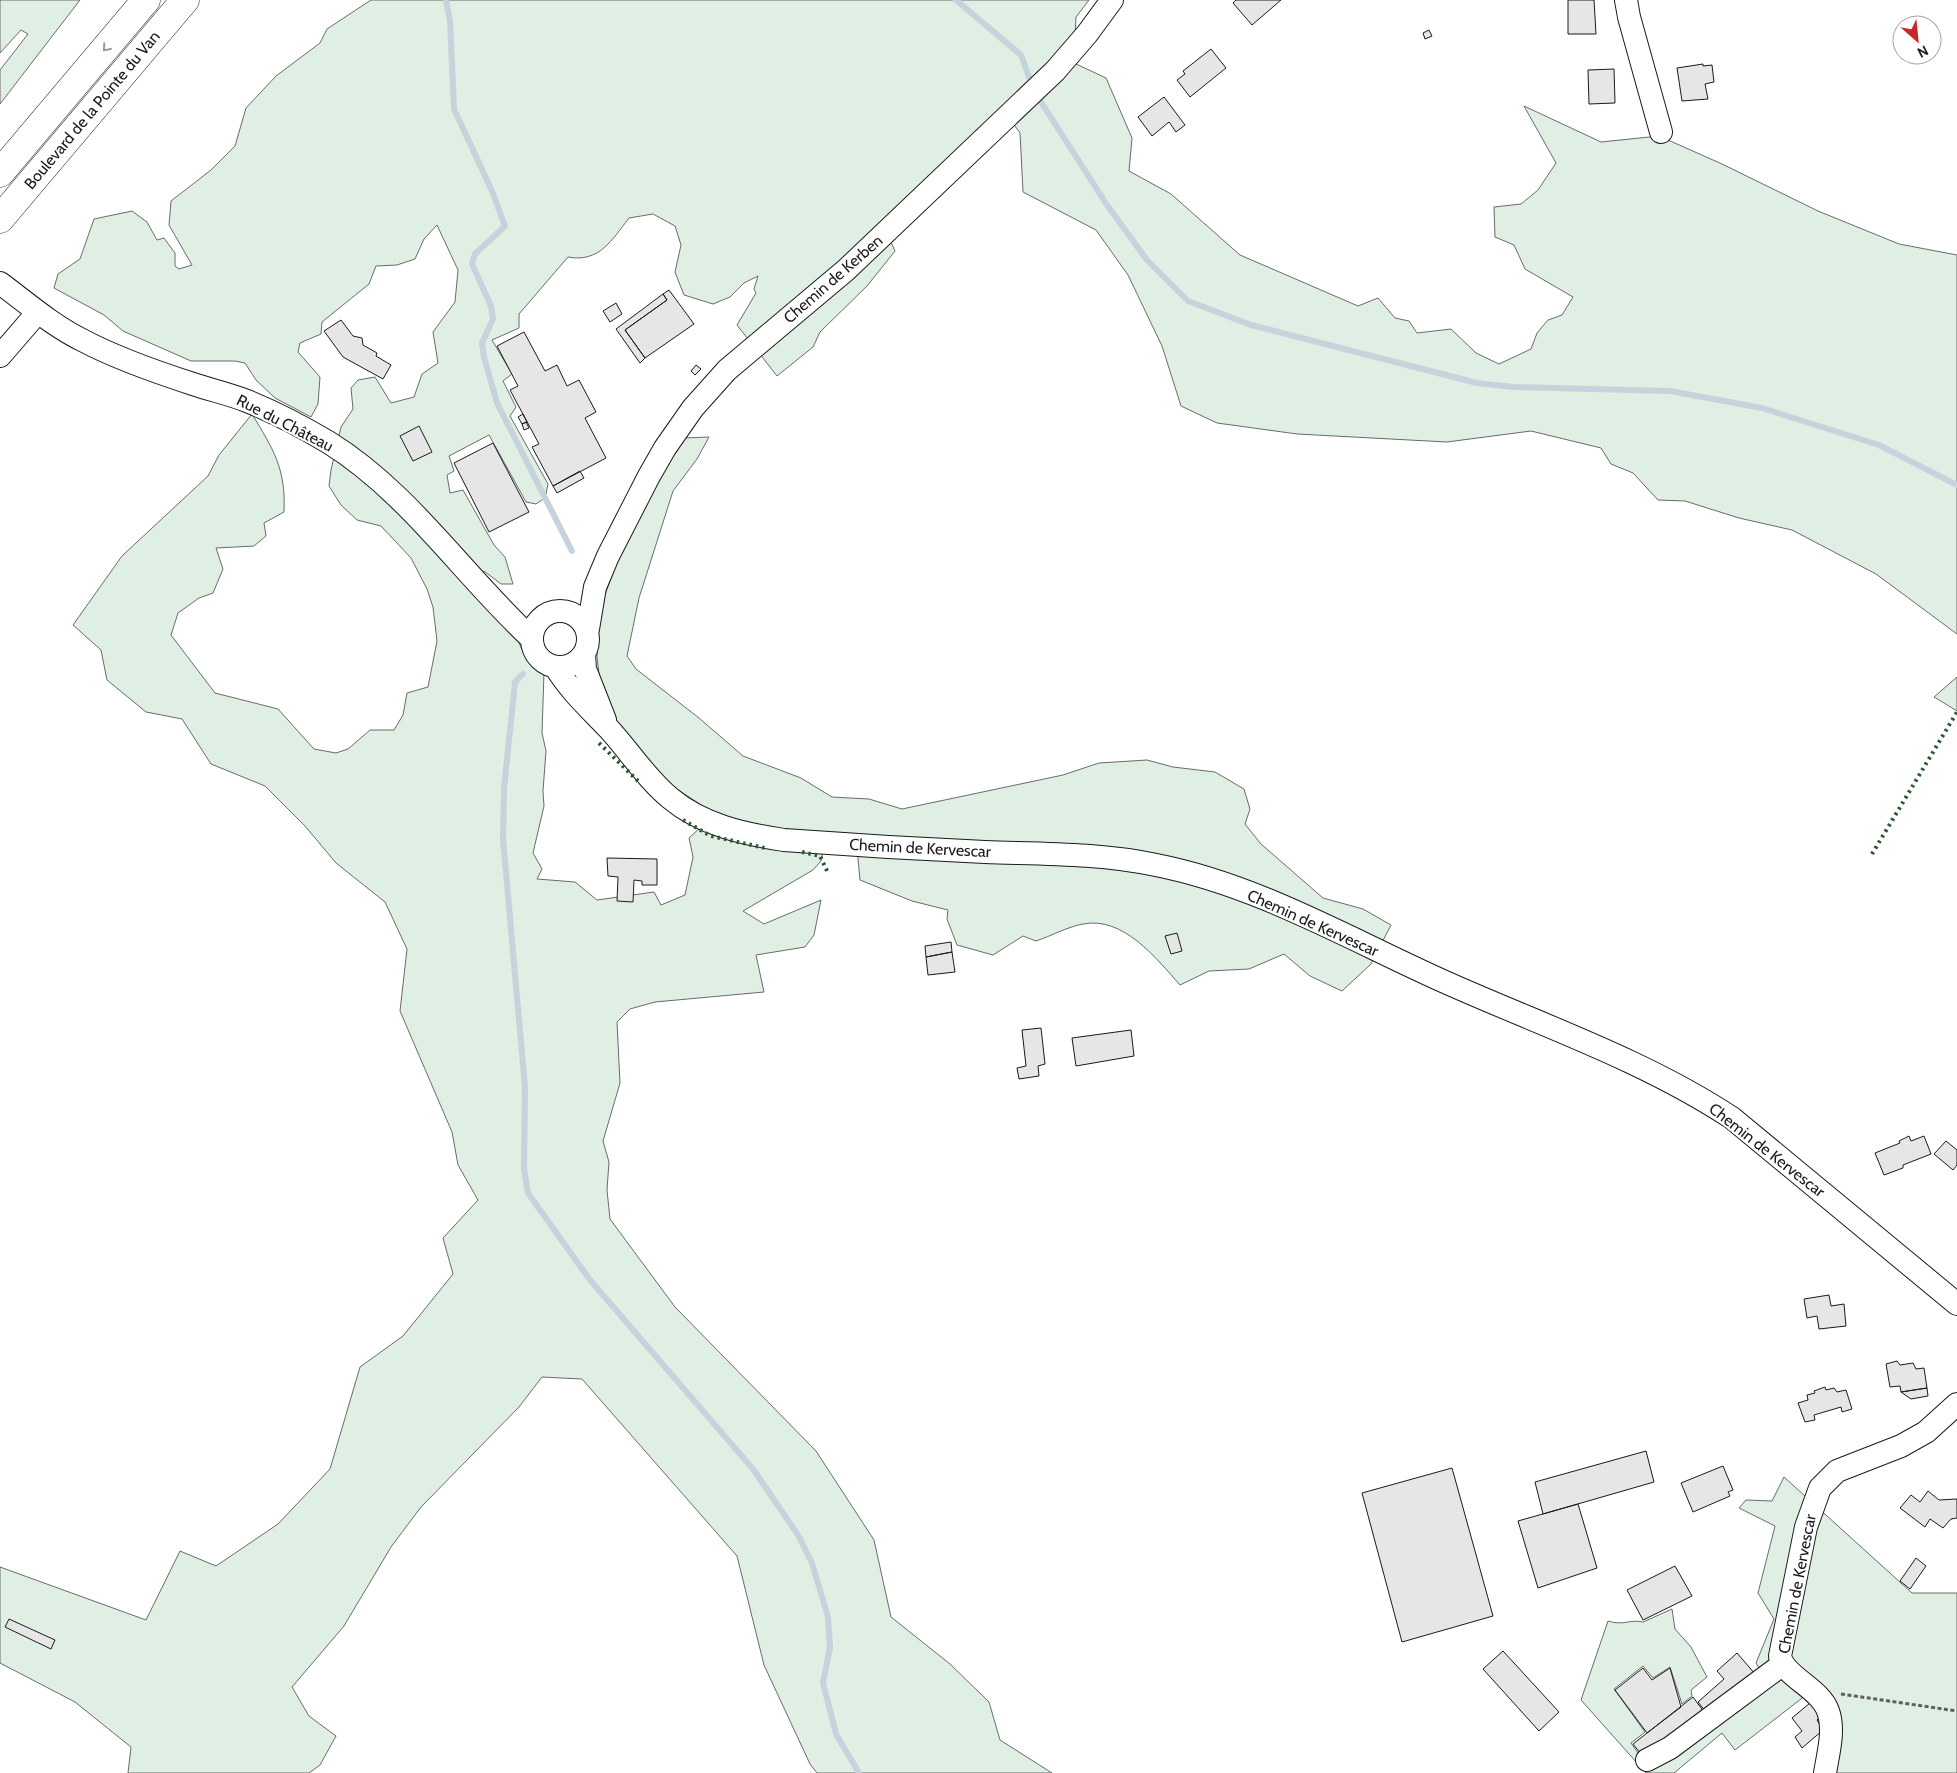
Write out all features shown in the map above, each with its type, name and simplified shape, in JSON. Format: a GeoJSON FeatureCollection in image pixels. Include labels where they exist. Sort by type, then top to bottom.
{"type":"FeatureCollection","features":[{"type":"Feature","properties":{"kind":"highway","name":"Boulevard de la Pointe du Van"},"geometry":{"type":"LineString","coordinates":[[0,219],[185,0]]}},
{"type":"Feature","properties":{"kind":"highway","name":"Boulevard de la Pointe du Van"},"geometry":{"type":"LineString","coordinates":[[0,173],[142,6]]}},
{"type":"Feature","properties":{"kind":"street","name":"Chemin de Kerben"},"geometry":{"type":"LineString","coordinates":[[588,629],[595,587],[608,556],[649,476],[679,427],[710,388],[754,346],[846,270],[1042,83],[1072,52],[1112,0]]}},
{"type":"Feature","properties":{"kind":"street"},"geometry":{"type":"LineString","coordinates":[[1626,0],[1661,132]]}},
{"type":"Feature","properties":{"kind":"street","name":"Rue du Château"},"geometry":{"type":"LineString","coordinates":[[0,283],[63,330],[84,342],[165,374],[247,401],[340,450],[365,467],[406,505],[485,594],[503,608],[531,638]]}},
{"type":"Feature","properties":{"kind":"street"},"geometry":{"type":"LineString","coordinates":[[0,356],[38,312]]}},
{"type":"Feature","properties":{"kind":"street","name":"Chemin de Kerben"},"geometry":{"type":"LineString","coordinates":[[566,612],[595,587]]}},
{"type":"Feature","properties":{"kind":"street","name":"Rue du Château"},"geometry":{"type":"LineString","coordinates":[[503,608],[521,614],[543,616]]}},
{"type":"Feature","properties":{"kind":"street"},"geometry":{"type":"LineString","coordinates":[[558,611],[566,612],[580,619],[588,629],[588,640],[584,654],[574,664],[556,668],[537,658],[531,638],[534,627],[543,616],[558,611]]}},
{"type":"Feature","properties":{"kind":"street","name":"Chemin de Kervescar"},"geometry":{"type":"LineString","coordinates":[[584,654],[585,669],[610,730]]}},
{"type":"Feature","properties":{"kind":"street","name":"Chemin de Kervescar"},"geometry":{"type":"LineString","coordinates":[[556,668],[581,703],[610,730],[670,798],[707,820],[746,833],[784,840],[1131,860],[1174,869],[1267,901],[1481,998],[1634,1064],[1704,1100],[1732,1118],[1957,1304]]}},
{"type":"Feature","properties":{"kind":"street","name":"Chemin de Kervescar"},"geometry":{"type":"LineString","coordinates":[[1825,1773],[1830,1743],[1830,1717],[1828,1709],[1814,1690],[1783,1664],[1780,1656],[1806,1527],[1820,1488],[1837,1471],[1900,1446],[1926,1432],[1957,1404]]}},
{"type":"Feature","properties":{"kind":"street","name":"Chemin de Kervescar"},"geometry":{"type":"LineString","coordinates":[[1647,1760],[1670,1748],[1783,1664]]}},
{"type":"Feature","properties":{"kind":"path"},"geometry":{"type":"LineString","coordinates":[[1814,1690],[1957,1711]]}},
{"type":"Feature","properties":{"kind":"green space"},"geometry":{"type":"Polygon","coordinates":[[[0,0],[80,0],[0,104],[0,70],[28,34],[21,30],[0,53],[0,0]]]}},
{"type":"Feature","properties":{"kind":"green space"},"geometry":{"type":"Polygon","coordinates":[[[371,0],[1089,0],[1076,17],[1074,63],[1106,78],[1132,138],[1129,171],[1171,194],[1240,255],[1358,306],[1378,298],[1395,318],[1409,321],[1417,333],[1451,329],[1476,353],[1499,364],[1531,349],[1537,333],[1548,320],[1562,315],[1573,297],[1525,269],[1514,245],[1495,237],[1494,207],[1521,204],[1538,190],[1556,163],[1524,106],[1601,142],[1659,136],[1722,164],[1818,211],[1899,244],[1957,255],[1957,634],[1876,574],[1792,530],[1739,518],[1685,501],[1658,500],[1633,473],[1611,464],[1601,448],[1531,431],[1447,442],[1297,434],[1217,423],[1181,406],[1162,346],[1128,275],[1096,230],[1023,192],[1020,133],[1002,108],[882,222],[895,251],[867,286],[820,332],[813,347],[777,376],[737,325],[756,293],[754,289],[758,276],[744,283],[730,297],[713,304],[684,295],[675,272],[681,245],[675,226],[653,214],[629,218],[610,242],[596,253],[588,257],[568,257],[519,314],[519,328],[492,340],[512,374],[503,381],[516,407],[510,416],[548,484],[545,498],[536,504],[526,502],[489,435],[449,456],[454,471],[447,475],[450,493],[463,490],[494,545],[505,557],[513,584],[501,584],[484,571],[477,585],[514,632],[526,658],[544,672],[542,733],[546,751],[543,791],[544,806],[533,853],[542,869],[537,879],[575,882],[597,900],[654,892],[661,905],[685,895],[693,857],[689,838],[715,814],[660,778],[614,727],[602,699],[597,657],[600,609],[631,522],[684,438],[709,437],[697,459],[673,491],[639,598],[627,656],[636,669],[699,718],[743,756],[801,778],[832,797],[869,799],[902,809],[1063,775],[1099,763],[1147,760],[1173,767],[1215,772],[1244,789],[1250,809],[1245,824],[1261,844],[1323,898],[1363,909],[1391,925],[1371,964],[1342,991],[1310,976],[1284,954],[1249,969],[1209,971],[1180,985],[1137,941],[1112,926],[1098,923],[1077,925],[1036,941],[1023,936],[993,955],[957,945],[947,919],[948,910],[912,901],[860,880],[856,837],[826,836],[821,861],[813,870],[743,911],[764,924],[821,900],[814,935],[805,947],[756,955],[764,992],[655,1002],[630,1009],[617,1022],[620,1083],[603,1141],[609,1162],[607,1190],[610,1219],[675,1307],[816,1451],[874,1540],[891,1617],[950,1664],[989,1702],[1000,1740],[1052,1773],[817,1773],[810,1764],[764,1665],[737,1556],[582,1379],[542,1377],[519,1407],[421,1507],[391,1547],[344,1626],[292,1687],[309,1716],[336,1736],[320,1765],[309,1773],[128,1773],[131,1747],[75,1702],[0,1663],[0,1567],[146,1620],[180,1551],[216,1566],[278,1524],[330,1469],[360,1367],[403,1336],[453,1274],[443,1238],[478,1200],[458,1165],[452,1132],[400,1011],[407,949],[385,902],[336,863],[305,826],[265,786],[211,764],[182,719],[146,712],[107,680],[101,650],[73,625],[122,556],[208,476],[219,455],[252,414],[277,460],[283,483],[284,512],[264,523],[266,536],[254,546],[216,548],[223,569],[213,593],[199,598],[178,613],[171,635],[215,693],[278,709],[314,749],[336,753],[348,749],[370,730],[394,730],[403,715],[407,693],[428,687],[437,641],[433,607],[427,589],[411,558],[381,526],[357,520],[341,505],[329,486],[341,427],[353,409],[351,388],[358,380],[375,377],[391,403],[414,397],[422,374],[438,363],[433,332],[455,302],[458,270],[437,225],[424,239],[415,259],[397,265],[376,266],[369,284],[322,322],[321,334],[300,343],[298,352],[320,377],[318,404],[311,417],[275,398],[256,380],[245,363],[235,361],[191,361],[123,331],[104,315],[54,288],[58,274],[80,259],[94,219],[132,211],[147,222],[157,240],[164,238],[175,253],[175,266],[179,269],[192,265],[169,225],[171,201],[211,170],[235,146],[246,108],[276,76],[320,43],[327,29],[371,0]]]}},
{"type":"Feature","properties":{"kind":"green space"},"geometry":{"type":"Polygon","coordinates":[[[1957,677],[1957,711],[1934,697],[1957,677]]]}},
{"type":"Feature","properties":{"kind":"green space"},"geometry":{"type":"Polygon","coordinates":[[[1784,1477],[1912,1593],[1957,1593],[1957,1773],[1832,1773],[1814,1685],[1801,1699],[1735,1750],[1722,1733],[1674,1773],[1646,1773],[1581,1700],[1608,1621],[1618,1623],[1643,1622],[1672,1609],[1675,1629],[1691,1647],[1707,1677],[1691,1690],[1692,1696],[1682,1704],[1670,1667],[1653,1678],[1643,1666],[1614,1689],[1645,1732],[1631,1743],[1643,1760],[1762,1673],[1756,1663],[1774,1619],[1758,1593],[1775,1526],[1739,1508],[1746,1500],[1772,1501],[1784,1477]]]}},
{"type":"Feature","properties":{"kind":"building"},"geometry":{"type":"Polygon","coordinates":[[[1236,0],[1281,0],[1252,25],[1233,3],[1236,0]]]}},
{"type":"Feature","properties":{"kind":"building"},"geometry":{"type":"Polygon","coordinates":[[[1568,0],[1594,0],[1596,34],[1568,34],[1568,0]]]}},
{"type":"Feature","properties":{"kind":"building"},"geometry":{"type":"Polygon","coordinates":[[[1429,30],[1432,36],[1425,39],[1423,33],[1429,30]]]}},
{"type":"Feature","properties":{"kind":"building"},"geometry":{"type":"Polygon","coordinates":[[[1211,49],[1226,68],[1190,97],[1177,80],[1185,74],[1183,71],[1211,49]]]}},
{"type":"Feature","properties":{"kind":"building"},"geometry":{"type":"Polygon","coordinates":[[[1703,64],[1703,66],[1712,65],[1714,82],[1705,84],[1708,99],[1682,101],[1677,68],[1703,64]]]}},
{"type":"Feature","properties":{"kind":"building"},"geometry":{"type":"Polygon","coordinates":[[[1614,69],[1615,103],[1589,104],[1588,70],[1614,69]]]}},
{"type":"Feature","properties":{"kind":"building"},"geometry":{"type":"Polygon","coordinates":[[[1164,97],[1185,125],[1176,132],[1169,122],[1152,136],[1138,117],[1164,97]]]}},
{"type":"Feature","properties":{"kind":"building"},"geometry":{"type":"Polygon","coordinates":[[[669,290],[694,324],[645,358],[625,330],[667,300],[663,294],[669,290]]]}},
{"type":"Feature","properties":{"kind":"building"},"geometry":{"type":"Polygon","coordinates":[[[663,294],[667,300],[625,330],[645,358],[640,363],[616,329],[663,294]]]}},
{"type":"Feature","properties":{"kind":"building"},"geometry":{"type":"Polygon","coordinates":[[[616,303],[622,314],[610,322],[603,311],[616,303]]]}},
{"type":"Feature","properties":{"kind":"building"},"geometry":{"type":"Polygon","coordinates":[[[341,320],[353,336],[362,338],[363,345],[377,353],[376,356],[391,365],[383,379],[343,357],[324,331],[341,320]]]}},
{"type":"Feature","properties":{"kind":"building"},"geometry":{"type":"Polygon","coordinates":[[[524,332],[545,371],[557,365],[567,386],[579,380],[596,412],[585,418],[606,458],[553,486],[532,447],[539,444],[510,390],[518,386],[497,346],[524,332]]]}},
{"type":"Feature","properties":{"kind":"building"},"geometry":{"type":"Polygon","coordinates":[[[696,365],[701,369],[695,375],[691,371],[696,365]]]}},
{"type":"Feature","properties":{"kind":"building"},"geometry":{"type":"Polygon","coordinates":[[[523,414],[527,422],[522,424],[518,417],[523,414]]]}},
{"type":"Feature","properties":{"kind":"building"},"geometry":{"type":"Polygon","coordinates":[[[526,422],[529,428],[524,430],[522,424],[526,422]]]}},
{"type":"Feature","properties":{"kind":"building"},"geometry":{"type":"Polygon","coordinates":[[[419,426],[432,452],[413,461],[400,436],[419,426]]]}},
{"type":"Feature","properties":{"kind":"building"},"geometry":{"type":"Polygon","coordinates":[[[493,443],[529,512],[489,532],[454,463],[493,443]]]}},
{"type":"Feature","properties":{"kind":"building"},"geometry":{"type":"Polygon","coordinates":[[[580,471],[584,478],[557,493],[553,486],[580,471]]]}},
{"type":"Feature","properties":{"kind":"building"},"geometry":{"type":"Polygon","coordinates":[[[607,858],[657,859],[657,885],[642,885],[642,881],[634,880],[633,902],[617,901],[618,877],[608,876],[607,858]]]}},
{"type":"Feature","properties":{"kind":"building"},"geometry":{"type":"Polygon","coordinates":[[[1177,933],[1182,951],[1171,954],[1165,936],[1177,933]]]}},
{"type":"Feature","properties":{"kind":"building"},"geometry":{"type":"Polygon","coordinates":[[[951,942],[952,952],[926,957],[925,946],[951,942]]]}},
{"type":"Feature","properties":{"kind":"building"},"geometry":{"type":"Polygon","coordinates":[[[952,952],[955,972],[928,975],[926,957],[952,952]]]}},
{"type":"Feature","properties":{"kind":"building"},"geometry":{"type":"Polygon","coordinates":[[[1041,1028],[1045,1064],[1038,1066],[1039,1076],[1019,1079],[1017,1068],[1026,1066],[1022,1030],[1041,1028]]]}},
{"type":"Feature","properties":{"kind":"building"},"geometry":{"type":"Polygon","coordinates":[[[1131,1030],[1134,1056],[1076,1066],[1072,1038],[1131,1030]]]}},
{"type":"Feature","properties":{"kind":"building"},"geometry":{"type":"Polygon","coordinates":[[[1909,1136],[1911,1141],[1924,1136],[1931,1154],[1884,1175],[1875,1153],[1900,1143],[1899,1141],[1909,1136]]]}},
{"type":"Feature","properties":{"kind":"building"},"geometry":{"type":"Polygon","coordinates":[[[1946,1141],[1957,1150],[1957,1165],[1953,1170],[1934,1154],[1946,1141]]]}},
{"type":"Feature","properties":{"kind":"building"},"geometry":{"type":"Polygon","coordinates":[[[1829,1295],[1831,1306],[1844,1304],[1846,1326],[1819,1329],[1817,1316],[1807,1318],[1804,1299],[1829,1295]]]}},
{"type":"Feature","properties":{"kind":"building"},"geometry":{"type":"Polygon","coordinates":[[[1897,1361],[1900,1365],[1913,1363],[1916,1369],[1924,1368],[1927,1388],[1901,1392],[1900,1386],[1890,1387],[1886,1364],[1897,1361]]]}},
{"type":"Feature","properties":{"kind":"building"},"geometry":{"type":"Polygon","coordinates":[[[1825,1387],[1826,1390],[1834,1388],[1837,1392],[1846,1390],[1852,1409],[1842,1412],[1841,1407],[1814,1415],[1815,1420],[1805,1422],[1798,1403],[1808,1400],[1807,1395],[1825,1387]]]}},
{"type":"Feature","properties":{"kind":"building"},"geometry":{"type":"Polygon","coordinates":[[[1927,1388],[1928,1396],[1911,1399],[1901,1392],[1927,1388]]]}},
{"type":"Feature","properties":{"kind":"building"},"geometry":{"type":"Polygon","coordinates":[[[1646,1451],[1654,1482],[1543,1514],[1535,1482],[1646,1451]]]}},
{"type":"Feature","properties":{"kind":"building"},"geometry":{"type":"Polygon","coordinates":[[[1723,1466],[1733,1490],[1728,1492],[1730,1496],[1693,1512],[1681,1483],[1723,1466]]]}},
{"type":"Feature","properties":{"kind":"building"},"geometry":{"type":"Polygon","coordinates":[[[1452,1468],[1493,1616],[1402,1642],[1362,1493],[1452,1468]]]}},
{"type":"Feature","properties":{"kind":"building"},"geometry":{"type":"Polygon","coordinates":[[[1928,1491],[1939,1500],[1957,1499],[1957,1518],[1951,1519],[1943,1528],[1930,1519],[1925,1527],[1900,1508],[1911,1495],[1920,1502],[1928,1491]]]}},
{"type":"Feature","properties":{"kind":"building"},"geometry":{"type":"Polygon","coordinates":[[[1578,1504],[1597,1568],[1538,1588],[1518,1521],[1578,1504]]]}},
{"type":"Feature","properties":{"kind":"building"},"geometry":{"type":"Polygon","coordinates":[[[1916,1558],[1926,1566],[1910,1589],[1900,1581],[1916,1558]]]}},
{"type":"Feature","properties":{"kind":"building"},"geometry":{"type":"Polygon","coordinates":[[[1675,1566],[1692,1596],[1643,1620],[1627,1590],[1675,1566]]]}},
{"type":"Feature","properties":{"kind":"building"},"geometry":{"type":"Polygon","coordinates":[[[9,1619],[55,1640],[51,1649],[5,1627],[9,1619]]]}},
{"type":"Feature","properties":{"kind":"building"},"geometry":{"type":"Polygon","coordinates":[[[1503,1651],[1559,1712],[1539,1731],[1483,1669],[1503,1651]]]}},
{"type":"Feature","properties":{"kind":"building"},"geometry":{"type":"Polygon","coordinates":[[[1737,1653],[1756,1675],[1709,1716],[1698,1702],[1724,1679],[1717,1671],[1737,1653]]]}},
{"type":"Feature","properties":{"kind":"building"},"geometry":{"type":"Polygon","coordinates":[[[1643,1668],[1652,1680],[1670,1668],[1681,1707],[1647,1733],[1615,1690],[1643,1668]]]}},
{"type":"Feature","properties":{"kind":"building"},"geometry":{"type":"Polygon","coordinates":[[[1693,1697],[1704,1712],[1644,1758],[1633,1744],[1693,1697]]]}},
{"type":"Feature","properties":{"kind":"building"},"geometry":{"type":"Polygon","coordinates":[[[1810,1703],[1821,1716],[1817,1720],[1823,1730],[1802,1748],[1795,1737],[1802,1731],[1792,1718],[1810,1703]]]}},
{"type":"Feature","properties":{"kind":"waterway"},"geometry":{"type":"LineString","coordinates":[[446,0],[450,21],[454,109],[492,191],[505,226],[475,254],[472,264],[491,306],[493,319],[482,343],[484,357],[497,403],[572,551]]}},
{"type":"Feature","properties":{"kind":"waterway"},"geometry":{"type":"LineString","coordinates":[[956,0],[1021,55],[1034,91],[1107,205],[1147,260],[1188,301],[1251,325],[1477,383],[1513,387],[1670,391],[1762,408],[1879,445],[1957,485]]}},
{"type":"Feature","properties":{"kind":"waterway"},"geometry":{"type":"LineString","coordinates":[[523,674],[515,682],[504,789],[503,839],[525,1087],[524,1169],[528,1193],[590,1280],[753,1469],[798,1535],[812,1563],[828,1617],[830,1647],[823,1683],[836,1734],[859,1773]]}},
{"type":"Feature","properties":{"kind":"hedge"},"geometry":{"type":"LineString","coordinates":[[1872,854],[1957,712]]}},
{"type":"Feature","properties":{"kind":"hedge"},"geometry":{"type":"LineString","coordinates":[[599,743],[638,781]]}},
{"type":"Feature","properties":{"kind":"hedge"},"geometry":{"type":"LineString","coordinates":[[683,820],[711,836],[765,848]]}},
{"type":"Feature","properties":{"kind":"hedge"},"geometry":{"type":"LineString","coordinates":[[802,852],[820,856],[828,873]]}}]}
